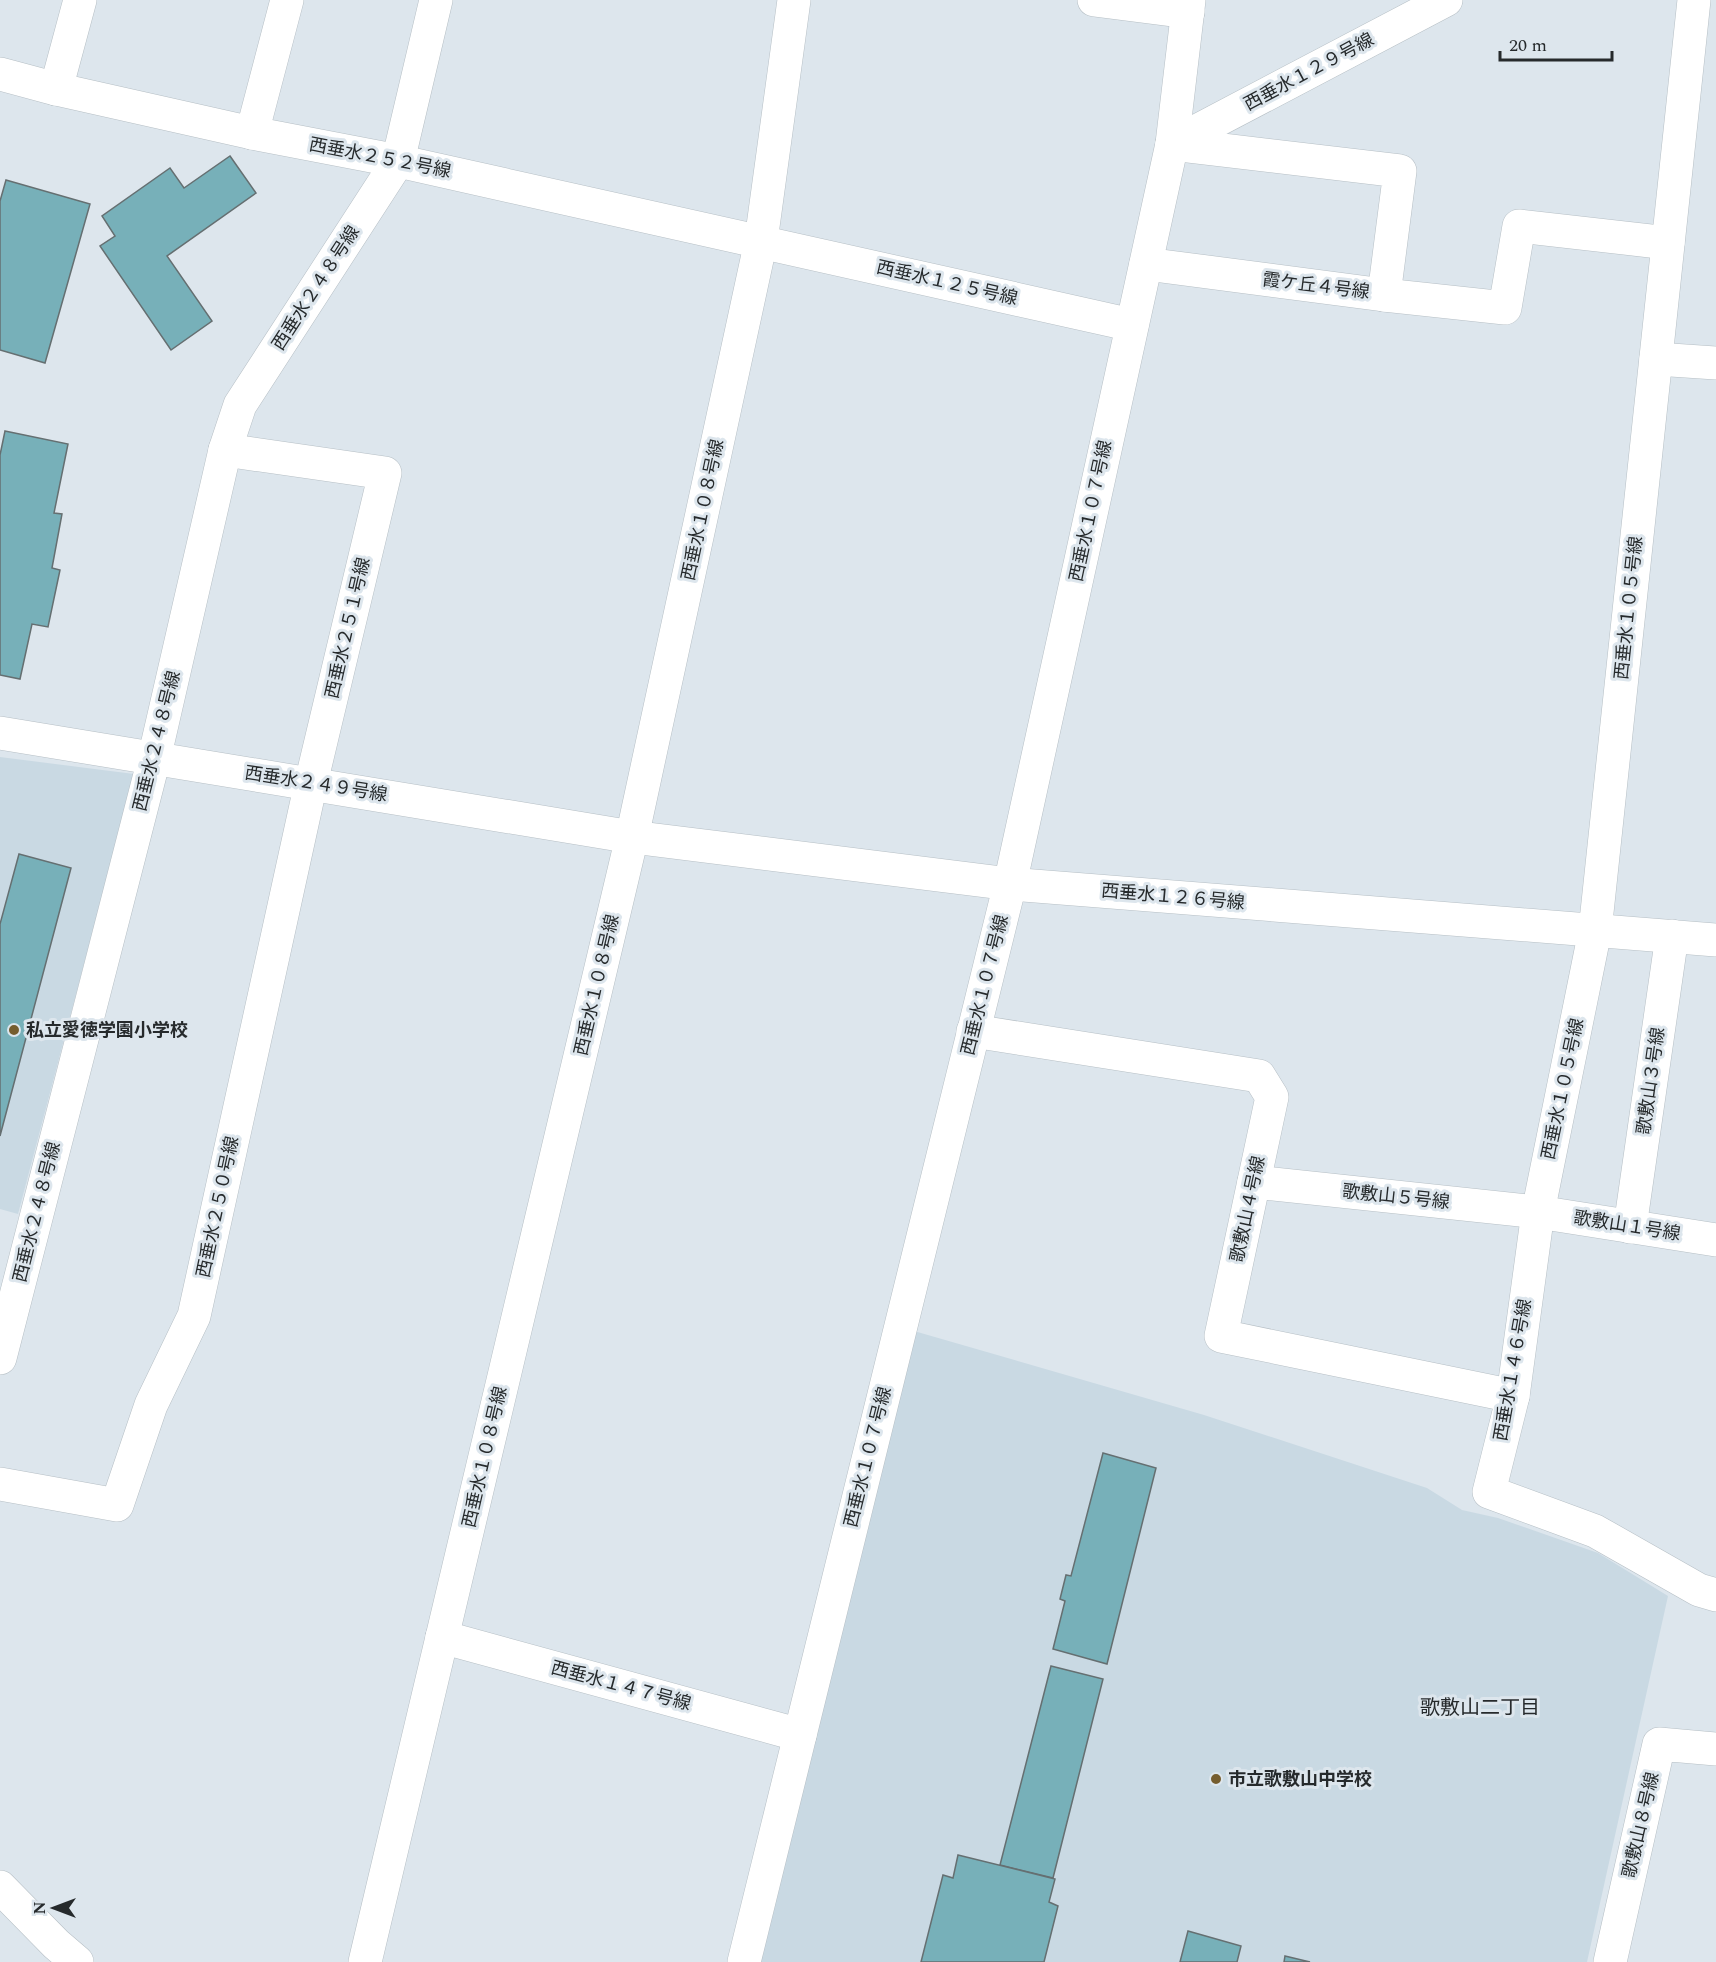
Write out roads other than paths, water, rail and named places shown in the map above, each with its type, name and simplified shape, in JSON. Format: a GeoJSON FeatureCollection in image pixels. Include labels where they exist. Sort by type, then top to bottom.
{"type":"FeatureCollection","features":[{"type":"Feature","properties":{"kind":"street"},"geometry":{"type":"LineString","coordinates":[[56,89],[80,0]]}},
{"type":"Feature","properties":{"kind":"street"},"geometry":{"type":"LineString","coordinates":[[252,133],[287,0]]}},
{"type":"Feature","properties":{"kind":"street","name":"西垂水２４８号線"},"geometry":{"type":"LineString","coordinates":[[0,1358],[154,759],[225,450],[240,405],[398,161],[436,0]]}},
{"type":"Feature","properties":{"kind":"street","name":"西垂水１０８号線"},"geometry":{"type":"LineString","coordinates":[[365,1962],[632,837],[761,241],[794,0]]}},
{"type":"Feature","properties":{"kind":"street"},"geometry":{"type":"LineString","coordinates":[[1094,0],[1188,6]]}},
{"type":"Feature","properties":{"kind":"street","name":"西垂水１２９号線"},"geometry":{"type":"LineString","coordinates":[[1172,144],[1446,0]]}},
{"type":"Feature","properties":{"kind":"street","name":"西垂水１０５号線"},"geometry":{"type":"LineString","coordinates":[[1538,1212],[1595,931],[1694,0]]}},
{"type":"Feature","properties":{"kind":"street","name":"西垂水１０７号線"},"geometry":{"type":"LineString","coordinates":[[744,1962],[1010,884],[1172,144],[1188,6]]}},
{"type":"Feature","properties":{"kind":"street","name":"西垂水２５２号線"},"geometry":{"type":"LineString","coordinates":[[0,74],[56,89],[252,133],[398,161],[761,241]]}},
{"type":"Feature","properties":{"kind":"street","name":"霞ケ丘４号線"},"geometry":{"type":"LineString","coordinates":[[1146,264],[1384,295],[1400,171],[1172,144]]}},
{"type":"Feature","properties":{"kind":"street"},"geometry":{"type":"LineString","coordinates":[[1384,295],[1505,308],[1519,226],[1668,243]]}},
{"type":"Feature","properties":{"kind":"street","name":"西垂水１２５号線"},"geometry":{"type":"LineString","coordinates":[[761,241],[1132,325]]}},
{"type":"Feature","properties":{"kind":"street"},"geometry":{"type":"LineString","coordinates":[[1656,359],[1716,363]]}},
{"type":"Feature","properties":{"kind":"street","name":"西垂水２５１号線"},"geometry":{"type":"LineString","coordinates":[[225,450],[385,473],[311,783]]}},
{"type":"Feature","properties":{"kind":"street","name":"西垂水２４９号線"},"geometry":{"type":"LineString","coordinates":[[0,733],[632,837]]}},
{"type":"Feature","properties":{"kind":"street","name":"西垂水２５０号線"},"geometry":{"type":"LineString","coordinates":[[0,1484],[117,1505],[151,1406],[194,1316],[311,783]]}},
{"type":"Feature","properties":{"kind":"street","name":"西垂水１２６号線"},"geometry":{"type":"LineString","coordinates":[[632,837],[1010,884],[1716,940]]}},
{"type":"Feature","properties":{"kind":"street","name":"歌敷山３号線"},"geometry":{"type":"LineString","coordinates":[[1630,1227],[1672,936]]}},
{"type":"Feature","properties":{"kind":"street","name":"歌敷山４号線"},"geometry":{"type":"LineString","coordinates":[[973,1031],[1259,1076],[1272,1097],[1221,1336],[1513,1396]]}},
{"type":"Feature","properties":{"kind":"street","name":"歌敷山５号線"},"geometry":{"type":"LineString","coordinates":[[1254,1182],[1538,1212]]}},
{"type":"Feature","properties":{"kind":"street","name":"歌敷山１号線"},"geometry":{"type":"LineString","coordinates":[[1538,1212],[1716,1240]]}},
{"type":"Feature","properties":{"kind":"street","name":"西垂水１４６号線"},"geometry":{"type":"LineString","coordinates":[[1538,1212],[1513,1396],[1489,1492],[1594,1531],[1699,1590],[1716,1595]]}},
{"type":"Feature","properties":{"kind":"street","name":"西垂水１４７号線"},"geometry":{"type":"LineString","coordinates":[[442,1637],[800,1735]]}},
{"type":"Feature","properties":{"kind":"street","name":"歌敷山８号線"},"geometry":{"type":"LineString","coordinates":[[1610,1962],[1659,1744],[1716,1749]]}},
{"type":"Feature","properties":{"kind":"street"},"geometry":{"type":"LineString","coordinates":[[0,1887],[77,1962]]}},
{"type":"Feature","properties":{"kind":"place","name":"私立愛徳学園小学校"},"geometry":{"type":"Point","coordinates":[14,1030]}},
{"type":"Feature","properties":{"kind":"place","name":"市立歌敷山中学校"},"geometry":{"type":"Point","coordinates":[1216,1779]}},
{"type":"Feature","properties":{"kind":"district","name":"歌敷山二丁目"},"geometry":{"type":"Point","coordinates":[1480,1708]}}]}
